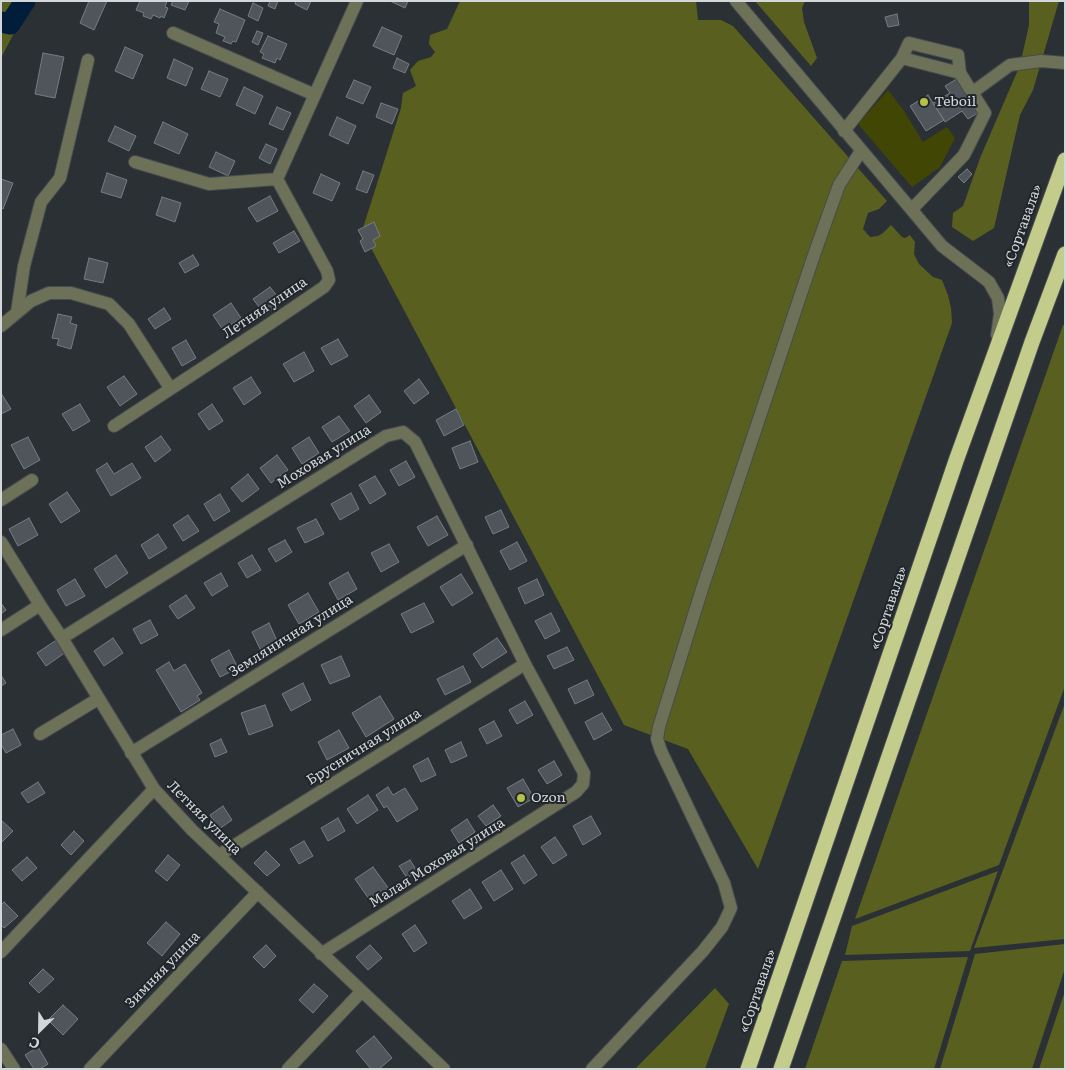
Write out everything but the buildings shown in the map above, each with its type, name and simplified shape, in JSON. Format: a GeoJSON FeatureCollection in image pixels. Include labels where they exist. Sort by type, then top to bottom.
{"type":"FeatureCollection","features":[{"type":"Feature","properties":{"kind":"highway","name":"«Сортавала»"},"geometry":{"type":"LineString","coordinates":[[748,1069],[957,458],[1065,160]]}},
{"type":"Feature","properties":{"kind":"highway"},"geometry":{"type":"LineString","coordinates":[[782,1069],[1032,342],[1065,254]]}},
{"type":"Feature","properties":{"kind":"street"},"geometry":{"type":"LineString","coordinates":[[135,162],[210,184],[277,179],[357,1]]}},
{"type":"Feature","properties":{"kind":"street"},"geometry":{"type":"LineString","coordinates":[[736,1],[942,246],[989,282],[998,298],[1000,314],[994,356]]}},
{"type":"Feature","properties":{"kind":"street"},"geometry":{"type":"LineString","coordinates":[[173,33],[315,96]]}},
{"type":"Feature","properties":{"kind":"street"},"geometry":{"type":"LineString","coordinates":[[844,131],[902,58],[960,73],[974,92],[985,113],[964,156],[912,209]]}},
{"type":"Feature","properties":{"kind":"street"},"geometry":{"type":"LineString","coordinates":[[17,312],[24,266],[41,202],[60,178],[88,60]]}},
{"type":"Feature","properties":{"kind":"street"},"geometry":{"type":"LineString","coordinates":[[974,92],[1010,64],[1065,63]]}},
{"type":"Feature","properties":{"kind":"street"},"geometry":{"type":"LineString","coordinates":[[592,1069],[703,951],[722,927],[732,908],[724,883],[661,751],[657,739],[658,727],[815,252],[839,185],[861,151]]}},
{"type":"Feature","properties":{"kind":"street","name":"Летняя улица"},"geometry":{"type":"LineString","coordinates":[[170,388],[324,287],[329,280],[327,271],[277,179]]}},
{"type":"Feature","properties":{"kind":"street"},"geometry":{"type":"LineString","coordinates":[[1,326],[31,301],[49,293],[72,293],[109,304],[129,324],[170,388],[114,426]]}},
{"type":"Feature","properties":{"kind":"street","name":"Моховая улица"},"geometry":{"type":"LineString","coordinates":[[62,638],[386,436],[403,432],[415,442],[525,664],[584,773]]}},
{"type":"Feature","properties":{"kind":"street"},"geometry":{"type":"LineString","coordinates":[[1,500],[32,480]]}},
{"type":"Feature","properties":{"kind":"street","name":"Летняя улица"},"geometry":{"type":"LineString","coordinates":[[1,542],[154,789],[192,830],[444,1069]]}},
{"type":"Feature","properties":{"kind":"street","name":"Земляничная улица"},"geometry":{"type":"LineString","coordinates":[[131,753],[466,545]]}},
{"type":"Feature","properties":{"kind":"street"},"geometry":{"type":"LineString","coordinates":[[1,630],[40,605]]}},
{"type":"Feature","properties":{"kind":"street","name":"Брусничная улица"},"geometry":{"type":"LineString","coordinates":[[219,855],[525,664]]}},
{"type":"Feature","properties":{"kind":"street"},"geometry":{"type":"LineString","coordinates":[[40,734],[98,699]]}},
{"type":"Feature","properties":{"kind":"street","name":"Малая Моховая улица"},"geometry":{"type":"LineString","coordinates":[[321,954],[576,792],[583,784],[584,773]]}},
{"type":"Feature","properties":{"kind":"street"},"geometry":{"type":"LineString","coordinates":[[1,952],[154,789]]}},
{"type":"Feature","properties":{"kind":"street","name":"Зимняя улица"},"geometry":{"type":"LineString","coordinates":[[90,1069],[258,892]]}},
{"type":"Feature","properties":{"kind":"street"},"geometry":{"type":"LineString","coordinates":[[288,1069],[361,992]]}},
{"type":"Feature","properties":{"kind":"street"},"geometry":{"type":"LineString","coordinates":[[1,1049],[14,1069]]}},
{"type":"Feature","properties":{"kind":"green space"},"geometry":{"type":"Polygon","coordinates":[[[1,1],[34,1],[1,58],[1,1]]]}},
{"type":"Feature","properties":{"kind":"green space"},"geometry":{"type":"Polygon","coordinates":[[[460,1],[696,1],[698,20],[721,20],[733,26],[887,201],[879,209],[868,213],[863,229],[870,237],[878,236],[891,225],[902,237],[905,238],[910,235],[915,242],[914,254],[919,264],[933,277],[942,280],[948,295],[952,323],[758,869],[688,749],[624,725],[362,231],[401,108],[403,93],[416,86],[410,70],[418,61],[431,57],[435,52],[429,44],[430,35],[447,29],[460,1]]]}},
{"type":"Feature","properties":{"kind":"green space"},"geometry":{"type":"Polygon","coordinates":[[[755,1],[805,1],[802,8],[804,22],[817,58],[811,66],[755,1]]]}},
{"type":"Feature","properties":{"kind":"green space"},"geometry":{"type":"Polygon","coordinates":[[[1029,1],[1059,1],[1033,90],[1020,115],[994,228],[973,241],[952,227],[953,213],[963,206],[980,158],[1020,65],[1029,25],[1029,1]]]}},
{"type":"Feature","properties":{"kind":"green space"},"geometry":{"type":"Polygon","coordinates":[[[888,90],[904,111],[923,142],[947,127],[955,138],[940,167],[912,187],[858,124],[888,90]]]}},
{"type":"Feature","properties":{"kind":"green space"},"geometry":{"type":"Polygon","coordinates":[[[1063,325],[1065,325],[1065,686],[999,865],[855,919],[1063,325]]]}},
{"type":"Feature","properties":{"kind":"green space"},"geometry":{"type":"Polygon","coordinates":[[[1065,703],[1065,939],[974,948],[1065,703]]]}},
{"type":"Feature","properties":{"kind":"green space"},"geometry":{"type":"Polygon","coordinates":[[[998,871],[970,951],[845,955],[852,926],[998,871]]]}},
{"type":"Feature","properties":{"kind":"green space"},"geometry":{"type":"Polygon","coordinates":[[[1065,944],[1065,968],[1032,1069],[940,1069],[975,954],[1065,944]]]}},
{"type":"Feature","properties":{"kind":"green space"},"geometry":{"type":"Polygon","coordinates":[[[968,957],[934,1069],[805,1069],[842,961],[968,957]]]}},
{"type":"Feature","properties":{"kind":"green space"},"geometry":{"type":"Polygon","coordinates":[[[715,988],[729,1004],[705,1069],[635,1069],[715,988]]]}},
{"type":"Feature","properties":{"kind":"green space"},"geometry":{"type":"Polygon","coordinates":[[[1065,991],[1065,1069],[1039,1069],[1065,991]]]}},
{"type":"Feature","properties":{"kind":"waterway"},"geometry":{"type":"LineString","coordinates":[[1,22],[10,24],[25,1]]}},
{"type":"Feature","properties":{"kind":"place","name":"Teboil"},"geometry":{"type":"Point","coordinates":[924,102]}},
{"type":"Feature","properties":{"kind":"place","name":"Ozon"},"geometry":{"type":"Point","coordinates":[521,798]}}]}
